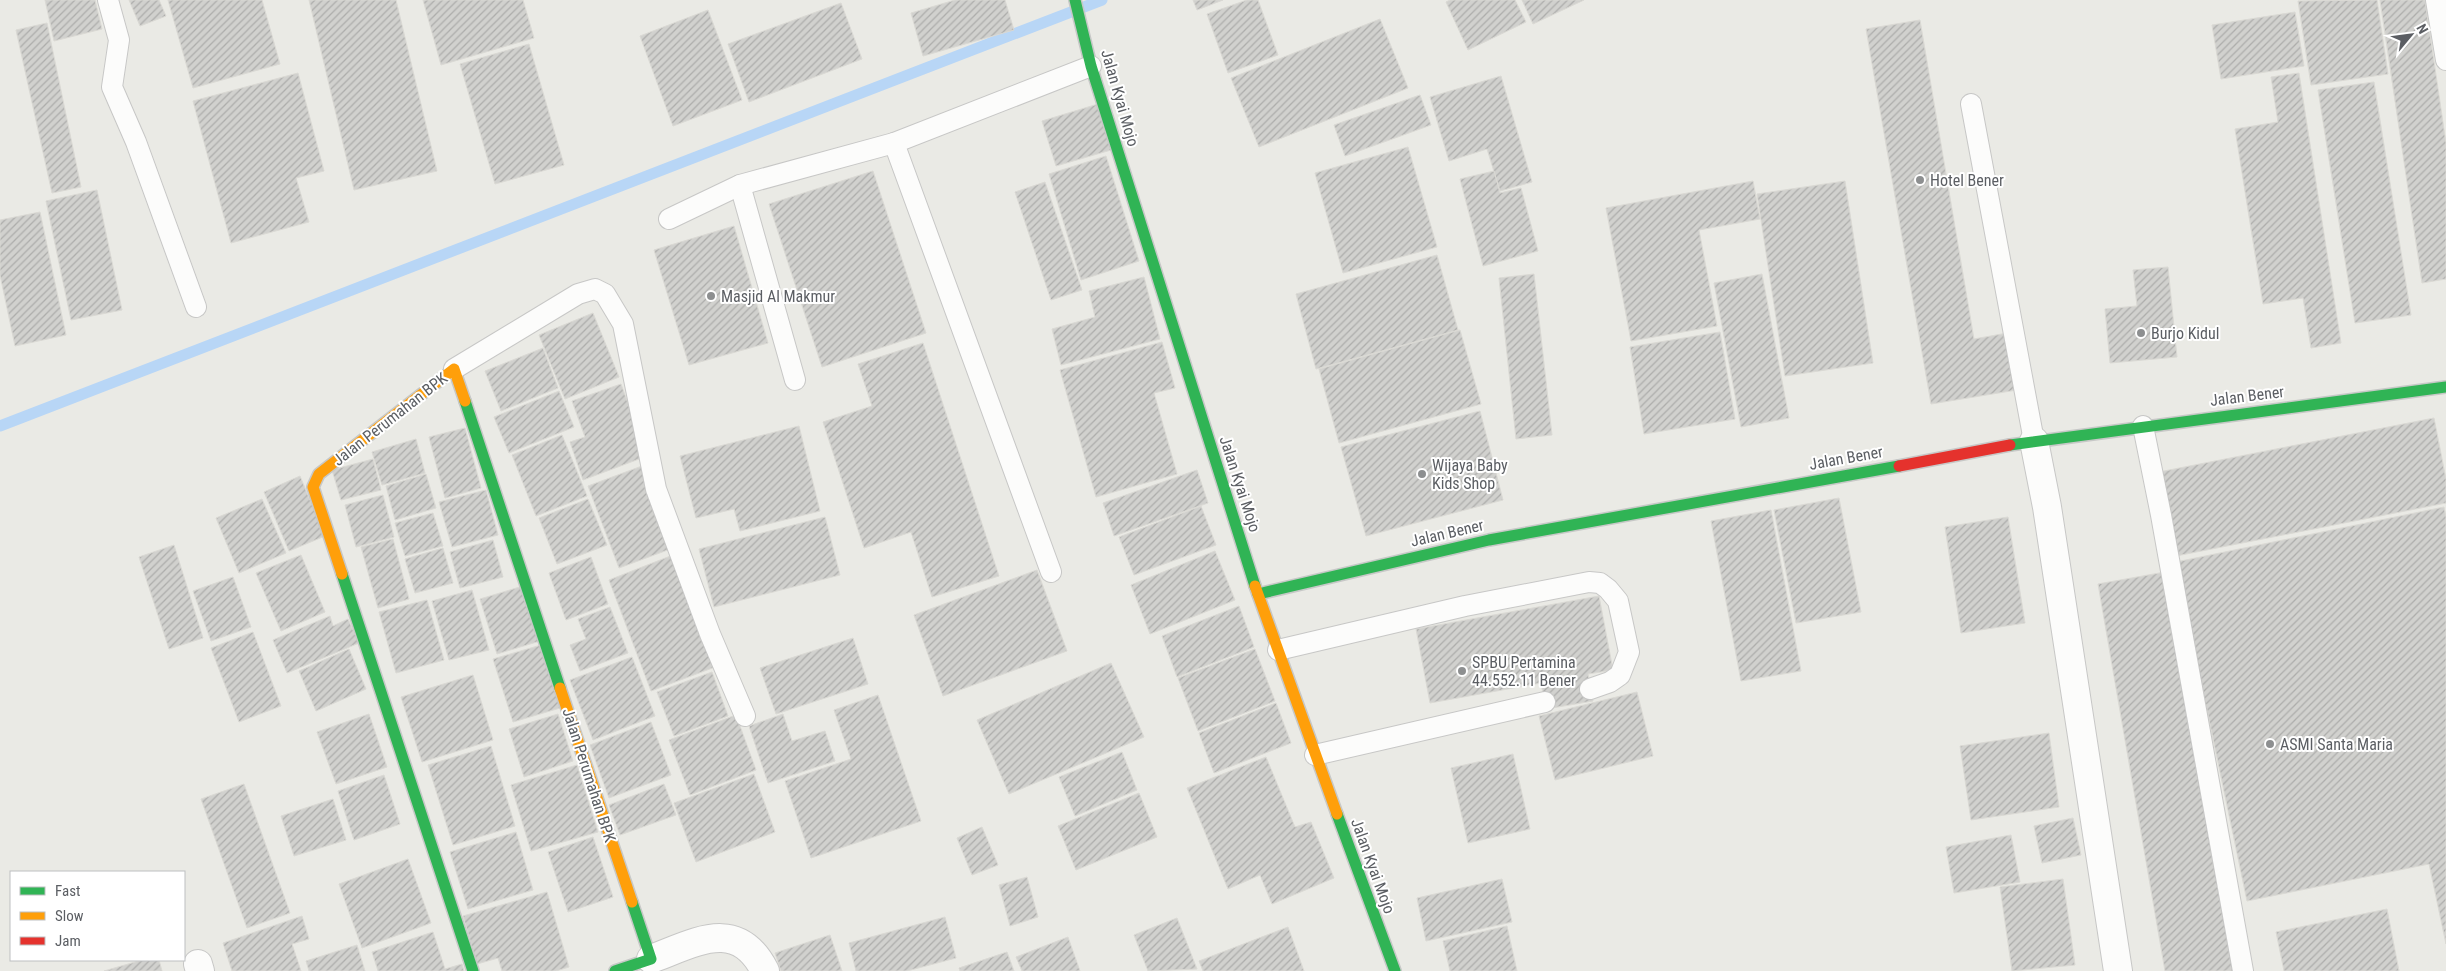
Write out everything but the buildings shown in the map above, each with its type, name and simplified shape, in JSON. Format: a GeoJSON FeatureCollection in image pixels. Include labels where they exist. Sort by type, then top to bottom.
{"type":"FeatureCollection","features":[{"type":"Feature","properties":{"kind":"street","name":"Jalan Kyai Mojo"},"geometry":{"type":"LineString","coordinates":[[1075,0],[1090,56],[1258,594],[1314,755],[1395,971]]}},
{"type":"Feature","properties":{"kind":"street","name":"Jalan Perumahan BPK"},"geometry":{"type":"LineString","coordinates":[[473,971],[313,488],[319,474],[454,369],[650,959]]}},
{"type":"Feature","properties":{"kind":"street","name":"Jalan Bener"},"geometry":{"type":"LineString","coordinates":[[1258,594],[1489,540],[2034,441],[2446,387]]}},
{"type":"Feature","properties":{"kind":"street"},"geometry":{"type":"LineString","coordinates":[[2034,441],[2047,507],[2118,971]]}},
{"type":"Feature","properties":{"kind":"street"},"geometry":{"type":"LineString","coordinates":[[615,971],[707,939],[728,938],[745,944],[759,958],[765,971]]}},
{"type":"Feature","properties":{"kind":"lane"},"geometry":{"type":"LineString","coordinates":[[108,0],[119,40],[112,88],[136,142],[196,308]]}},
{"type":"Feature","properties":{"kind":"lane"},"geometry":{"type":"LineString","coordinates":[[2436,0],[2446,60]]}},
{"type":"Feature","properties":{"kind":"lane"},"geometry":{"type":"LineString","coordinates":[[669,219],[740,185],[894,144],[1090,56]]}},
{"type":"Feature","properties":{"kind":"lane"},"geometry":{"type":"LineString","coordinates":[[1971,104],[2034,441]]}},
{"type":"Feature","properties":{"kind":"lane"},"geometry":{"type":"LineString","coordinates":[[894,144],[1051,572]]}},
{"type":"Feature","properties":{"kind":"lane"},"geometry":{"type":"LineString","coordinates":[[740,185],[795,380]]}},
{"type":"Feature","properties":{"kind":"lane"},"geometry":{"type":"LineString","coordinates":[[454,369],[578,294],[595,289],[605,294],[623,324],[656,489],[710,634],[745,716]]}},
{"type":"Feature","properties":{"kind":"lane"},"geometry":{"type":"LineString","coordinates":[[2143,426],[2163,524],[2243,971]]}},
{"type":"Feature","properties":{"kind":"lane"},"geometry":{"type":"LineString","coordinates":[[1278,650],[1465,606],[1589,582],[1600,583],[1608,589],[1618,602],[1630,652],[1620,675],[1610,682],[1590,689]]}},
{"type":"Feature","properties":{"kind":"lane"},"geometry":{"type":"LineString","coordinates":[[1314,755],[1545,702]]}},
{"type":"Feature","properties":{"kind":"waterway"},"geometry":{"type":"LineString","coordinates":[[0,426],[1102,0]]}},
{"type":"Feature","properties":{"kind":"traffic: fast"},"geometry":{"type":"LineString","coordinates":[[1075,0],[1091,66],[1255,586]]}},
{"type":"Feature","properties":{"kind":"traffic: fast"},"geometry":{"type":"LineString","coordinates":[[2010,445],[2446,387]]}},
{"type":"Feature","properties":{"kind":"traffic: fast"},"geometry":{"type":"LineString","coordinates":[[465,401],[560,688]]}},
{"type":"Feature","properties":{"kind":"traffic: fast"},"geometry":{"type":"LineString","coordinates":[[1258,594],[1489,540],[1899,466]]}},
{"type":"Feature","properties":{"kind":"traffic: fast"},"geometry":{"type":"LineString","coordinates":[[342,574],[473,971]]}},
{"type":"Feature","properties":{"kind":"traffic: fast"},"geometry":{"type":"LineString","coordinates":[[1337,814],[1395,971]]}},
{"type":"Feature","properties":{"kind":"traffic: fast"},"geometry":{"type":"LineString","coordinates":[[615,971],[651,959],[632,902]]}},
{"type":"Feature","properties":{"kind":"traffic: slow"},"geometry":{"type":"LineString","coordinates":[[342,574],[313,487],[319,474],[454,369],[465,401]]}},
{"type":"Feature","properties":{"kind":"traffic: slow"},"geometry":{"type":"LineString","coordinates":[[1255,586],[1337,814]]}},
{"type":"Feature","properties":{"kind":"traffic: slow"},"geometry":{"type":"LineString","coordinates":[[560,688],[632,902]]}},
{"type":"Feature","properties":{"kind":"traffic: jam"},"geometry":{"type":"LineString","coordinates":[[1899,466],[2010,445]]}},
{"type":"Feature","properties":{"kind":"place","name":"Hotel Bener"},"geometry":{"type":"Point","coordinates":[1920,180]}},
{"type":"Feature","properties":{"kind":"place","name":"Masjid Al Makmur"},"geometry":{"type":"Point","coordinates":[711,296]}},
{"type":"Feature","properties":{"kind":"place","name":"Burjo Kidul"},"geometry":{"type":"Point","coordinates":[2141,333]}},
{"type":"Feature","properties":{"kind":"place","name":"Wijaya Baby Kids Shop"},"geometry":{"type":"Point","coordinates":[1422,474]}},
{"type":"Feature","properties":{"kind":"place","name":"SPBU Pertamina 44.552.11 Bener"},"geometry":{"type":"Point","coordinates":[1462,671]}},
{"type":"Feature","properties":{"kind":"place","name":"ASMI Santa Maria"},"geometry":{"type":"Point","coordinates":[2270,744]}}]}
